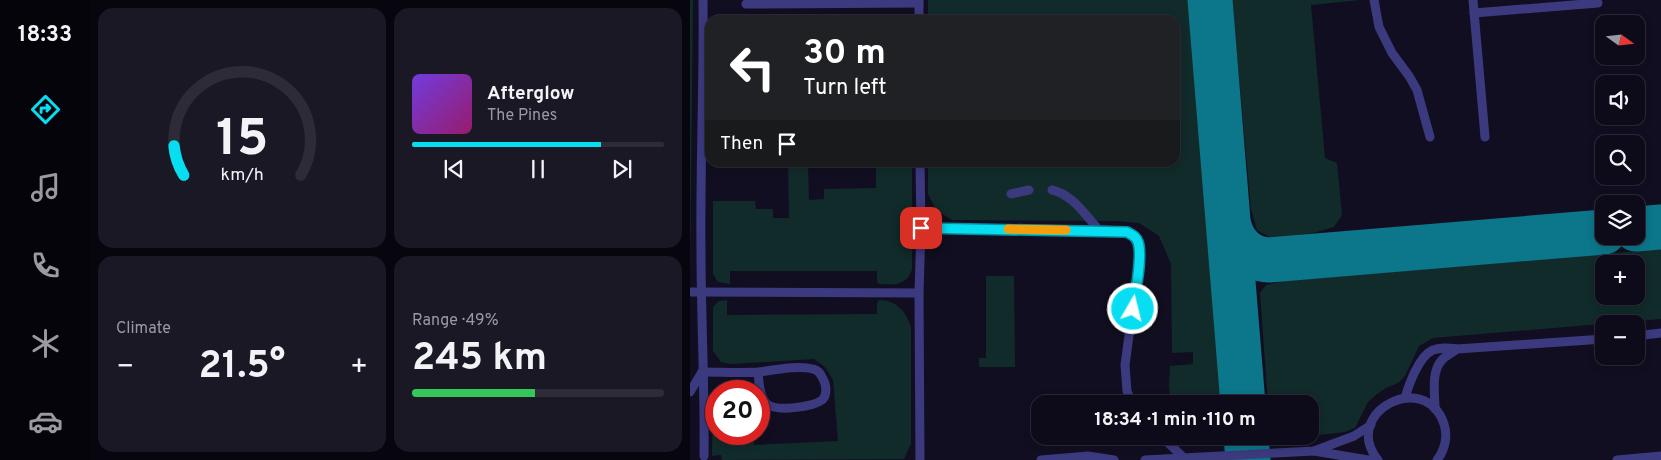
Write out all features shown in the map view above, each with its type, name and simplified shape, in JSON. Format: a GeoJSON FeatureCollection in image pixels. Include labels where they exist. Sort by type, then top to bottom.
{"type":"FeatureCollection","features":[{"type":"Feature","properties":{"kind":"lane"},"geometry":{"type":"LineString","coordinates":[[703,0],[702,372],[705,401],[704,456]]}},
{"type":"Feature","properties":{"kind":"lane"},"geometry":{"type":"LineString","coordinates":[[1374,0],[1382,34],[1416,90],[1430,136]]}},
{"type":"Feature","properties":{"kind":"lane"},"geometry":{"type":"LineString","coordinates":[[1473,0],[1485,137]]}},
{"type":"Feature","properties":{"kind":"lane"},"geometry":{"type":"LineString","coordinates":[[746,4],[919,2],[920,15]]}},
{"type":"Feature","properties":{"kind":"lane"},"geometry":{"type":"LineString","coordinates":[[1474,13],[1598,3]]}},
{"type":"Feature","properties":{"kind":"lane"},"geometry":{"type":"LineString","coordinates":[[920,167],[920,460]]}},
{"type":"Feature","properties":{"kind":"lane"},"geometry":{"type":"LineString","coordinates":[[1011,194],[1029,190]]}},
{"type":"Feature","properties":{"kind":"lane"},"geometry":{"type":"LineString","coordinates":[[1052,190],[1062,194],[1074,203],[1099,230]]}},
{"type":"Feature","properties":{"kind":"lane"},"geometry":{"type":"LineString","coordinates":[[921,228],[1099,230],[1127,232],[1135,236],[1139,244],[1140,254],[1125,365],[1129,395]]}},
{"type":"Feature","properties":{"kind":"lane"},"geometry":{"type":"LineString","coordinates":[[690,292],[919,294]]}},
{"type":"Feature","properties":{"kind":"lane"},"geometry":{"type":"LineString","coordinates":[[1645,335],[1661,333]]}},
{"type":"Feature","properties":{"kind":"lane"},"geometry":{"type":"LineString","coordinates":[[1405,398],[1415,372],[1428,354],[1434,350],[1444,347],[1457,349],[1595,340]]}},
{"type":"Feature","properties":{"kind":"lane"},"geometry":{"type":"LineString","coordinates":[[1435,409],[1434,390],[1438,367],[1457,349]]}},
{"type":"Feature","properties":{"kind":"lane"},"geometry":{"type":"LineString","coordinates":[[702,372],[815,369],[824,380],[825,396],[822,400],[805,406],[772,407],[762,397],[758,372]]}},
{"type":"Feature","properties":{"kind":"lane"},"geometry":{"type":"LineString","coordinates":[[690,392],[702,372]]}},
{"type":"Feature","properties":{"kind":"lane"},"geometry":{"type":"LineString","coordinates":[[1144,460],[1314,451],[1368,460],[1378,459],[1370,443],[1371,425],[1375,416],[1390,401],[1412,397],[1425,401],[1435,409],[1443,422],[1446,437],[1445,447],[1437,460]]}},
{"type":"Feature","properties":{"kind":"lane"},"geometry":{"type":"LineString","coordinates":[[1314,451],[1354,436],[1371,425]]}},
{"type":"Feature","properties":{"kind":"lane"},"geometry":{"type":"LineString","coordinates":[[1170,445],[1184,458]]}},
{"type":"Feature","properties":{"kind":"lane"},"geometry":{"type":"LineString","coordinates":[[1041,460],[1088,456],[1114,460]]}},
{"type":"Feature","properties":{"kind":"lane"},"geometry":{"type":"LineString","coordinates":[[1617,460],[1661,456]]}},
{"type":"Feature","properties":{"kind":"green space"},"geometry":{"type":"Polygon","coordinates":[[[690,0],[693,0],[690,275],[690,0]]]}},
{"type":"Feature","properties":{"kind":"green space"},"geometry":{"type":"Polygon","coordinates":[[[928,0],[1189,0],[1220,395],[1170,395],[1170,366],[1193,364],[1193,352],[1172,353],[1171,264],[1159,236],[1139,223],[1116,221],[952,220],[936,210],[928,194],[928,167],[1180,167],[1180,15],[928,15],[928,0]]]}},
{"type":"Feature","properties":{"kind":"green space"},"geometry":{"type":"Polygon","coordinates":[[[1232,0],[1360,0],[1311,5],[1325,158],[1337,163],[1342,215],[1334,227],[1313,233],[1273,239],[1257,230],[1251,209],[1232,0]]]}},
{"type":"Feature","properties":{"kind":"green space"},"geometry":{"type":"Polygon","coordinates":[[[788,167],[808,167],[809,200],[824,199],[824,189],[876,188],[876,167],[912,167],[912,270],[903,282],[894,284],[879,284],[877,282],[877,271],[730,271],[730,284],[718,282],[713,274],[713,201],[755,201],[756,209],[773,209],[773,218],[789,218],[788,167]]]}},
{"type":"Feature","properties":{"kind":"green space"},"geometry":{"type":"Polygon","coordinates":[[[1661,249],[1661,319],[1645,320],[1645,315],[1595,315],[1595,324],[1433,338],[1419,346],[1405,376],[1398,383],[1386,388],[1368,402],[1355,428],[1345,432],[1319,435],[1319,395],[1267,395],[1260,293],[1266,285],[1284,281],[1661,249]]]}},
{"type":"Feature","properties":{"kind":"green space"},"geometry":{"type":"Polygon","coordinates":[[[986,276],[1014,276],[1015,367],[979,367],[979,358],[986,358],[986,276]]]}},
{"type":"Feature","properties":{"kind":"green space"},"geometry":{"type":"Polygon","coordinates":[[[727,300],[727,315],[877,314],[877,303],[879,300],[891,302],[900,308],[911,327],[911,444],[904,459],[722,460],[721,455],[712,456],[712,445],[770,445],[838,441],[833,380],[825,367],[814,359],[731,364],[721,362],[713,351],[713,307],[719,301],[727,300]]]}},
{"type":"Feature","properties":{"kind":"taxiway"},"geometry":{"type":"LineString","coordinates":[[1210,0],[1242,395]]}},
{"type":"Feature","properties":{"kind":"taxiway"},"geometry":{"type":"LineString","coordinates":[[1229,226],[1234,239],[1243,250],[1255,257],[1269,260],[1595,233]]}},
{"type":"Feature","properties":{"kind":"taxiway"},"geometry":{"type":"LineString","coordinates":[[1645,228],[1661,227]]}},
{"type":"Feature","properties":{"kind":"taxiway"},"geometry":{"type":"LineString","coordinates":[[1247,445],[1248,460]]}},
{"type":"Feature","properties":{"kind":"slow traffic"},"geometry":{"type":"LineString","coordinates":[[1008,229],[1066,230]]}},
{"type":"Feature","properties":{"kind":"route"},"geometry":{"type":"LineString","coordinates":[[921,228],[1108,230],[1127,232],[1135,236],[1139,244],[1140,254],[1133,309]]}}]}
